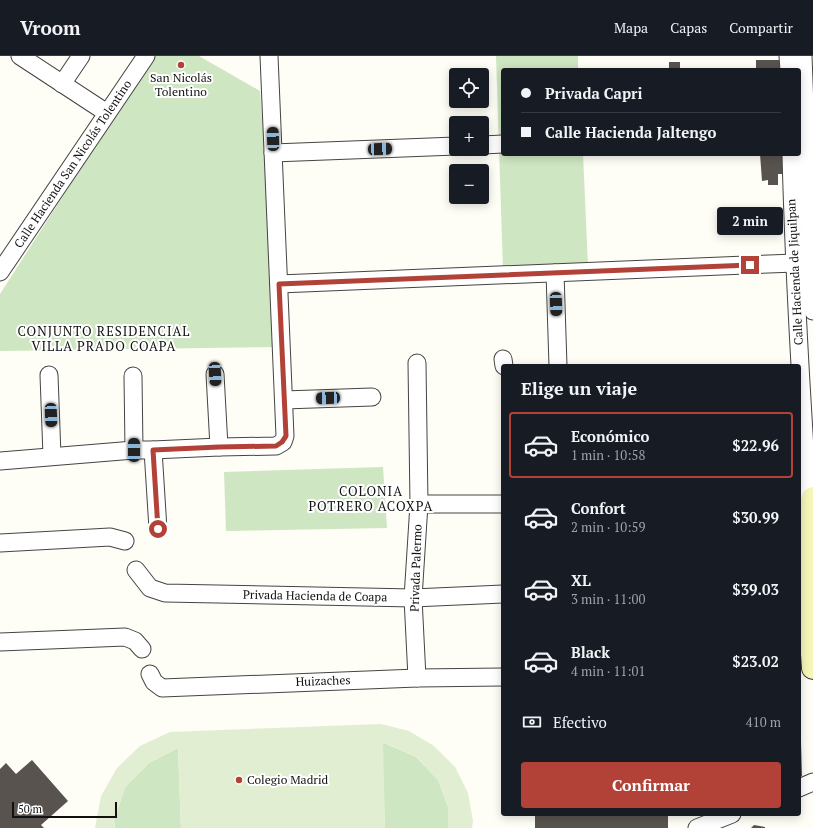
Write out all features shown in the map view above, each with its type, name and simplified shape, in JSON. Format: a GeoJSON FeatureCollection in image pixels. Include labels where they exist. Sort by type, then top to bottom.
{"type":"FeatureCollection","features":[{"type":"Feature","properties":{"kind":"main road"},"geometry":{"type":"LineString","coordinates":[[807,506],[808,641],[813,668]]}},
{"type":"Feature","properties":{"kind":"street"},"geometry":{"type":"LineString","coordinates":[[20,56],[107,113]]}},
{"type":"Feature","properties":{"kind":"street"},"geometry":{"type":"LineString","coordinates":[[62,84],[81,56]]}},
{"type":"Feature","properties":{"kind":"street","name":"Calle Hacienda San Nicolás Tolentino"},"geometry":{"type":"LineString","coordinates":[[0,272],[146,56]]}},
{"type":"Feature","properties":{"kind":"street"},"geometry":{"type":"LineString","coordinates":[[0,461],[134,450],[276,446],[282,442],[286,436],[269,56]]}},
{"type":"Feature","properties":{"kind":"street"},"geometry":{"type":"LineString","coordinates":[[788,56],[789,68]]}},
{"type":"Feature","properties":{"kind":"street","name":"Calle Hacienda de Jiquilpan"},"geometry":{"type":"LineString","coordinates":[[804,56],[810,128],[809,209],[813,311]]}},
{"type":"Feature","properties":{"kind":"street"},"geometry":{"type":"LineString","coordinates":[[489,145],[501,144]]}},
{"type":"Feature","properties":{"kind":"street"},"geometry":{"type":"LineString","coordinates":[[273,153],[449,146]]}},
{"type":"Feature","properties":{"kind":"street","name":"Calle Hacienda de Jiquilpan"},"geometry":{"type":"LineString","coordinates":[[791,156],[799,364]]}},
{"type":"Feature","properties":{"kind":"street"},"geometry":{"type":"LineString","coordinates":[[792,208],[809,209]]}},
{"type":"Feature","properties":{"kind":"street"},"geometry":{"type":"LineString","coordinates":[[279,284],[795,263]]}},
{"type":"Feature","properties":{"kind":"street"},"geometry":{"type":"LineString","coordinates":[[555,273],[558,364]]}},
{"type":"Feature","properties":{"kind":"street","name":"Privada Palermo"},"geometry":{"type":"LineString","coordinates":[[417,363],[419,504],[413,598],[417,678]]}},
{"type":"Feature","properties":{"kind":"street"},"geometry":{"type":"LineString","coordinates":[[215,374],[219,447]]}},
{"type":"Feature","properties":{"kind":"street"},"geometry":{"type":"LineString","coordinates":[[49,375],[52,456]]}},
{"type":"Feature","properties":{"kind":"street"},"geometry":{"type":"LineString","coordinates":[[134,376],[134,450]]}},
{"type":"Feature","properties":{"kind":"street"},"geometry":{"type":"LineString","coordinates":[[284,400],[372,397]]}},
{"type":"Feature","properties":{"kind":"street","name":"Calle Hacienda de Jiquilpan"},"geometry":{"type":"LineString","coordinates":[[801,408],[807,506]]}},
{"type":"Feature","properties":{"kind":"street"},"geometry":{"type":"LineString","coordinates":[[153,450],[158,529]]}},
{"type":"Feature","properties":{"kind":"street"},"geometry":{"type":"LineString","coordinates":[[419,504],[501,504]]}},
{"type":"Feature","properties":{"kind":"street"},"geometry":{"type":"LineString","coordinates":[[0,543],[110,537],[125,541]]}},
{"type":"Feature","properties":{"kind":"street","name":"Privada Hacienda de Coapa"},"geometry":{"type":"LineString","coordinates":[[136,570],[150,588],[164,593],[413,598],[501,594]]}},
{"type":"Feature","properties":{"kind":"street"},"geometry":{"type":"LineString","coordinates":[[0,642],[125,637],[135,641],[142,649]]}},
{"type":"Feature","properties":{"kind":"street","name":"Huizaches"},"geometry":{"type":"LineString","coordinates":[[150,674],[154,682],[162,688],[417,678],[501,677]]}},
{"type":"Feature","properties":{"kind":"street"},"geometry":{"type":"LineString","coordinates":[[801,787],[813,782]]}},
{"type":"Feature","properties":{"kind":"street"},"geometry":{"type":"LineString","coordinates":[[697,828],[727,816]]}},
{"type":"Feature","properties":{"kind":"green space"},"geometry":{"type":"Polygon","coordinates":[[[153,56],[199,56],[260,91],[280,347],[0,351],[0,294],[153,56]]]}},
{"type":"Feature","properties":{"kind":"green space"},"geometry":{"type":"Polygon","coordinates":[[[496,56],[578,56],[578,68],[501,68],[501,156],[583,156],[588,267],[503,270],[496,56]]]}},
{"type":"Feature","properties":{"kind":"green space"},"geometry":{"type":"Polygon","coordinates":[[[383,467],[387,528],[226,531],[224,472],[383,467]]]}},
{"type":"Feature","properties":{"kind":"green space"},"geometry":{"type":"Polygon","coordinates":[[[381,724],[409,731],[434,746],[455,767],[468,793],[473,821],[472,828],[448,828],[448,807],[438,780],[416,757],[383,742],[385,828],[181,828],[178,748],[149,763],[125,787],[114,821],[115,828],[95,828],[101,796],[117,768],[140,746],[170,732],[381,724]]]}},
{"type":"Feature","properties":{"kind":"green space"},"geometry":{"type":"Polygon","coordinates":[[[382,742],[416,757],[438,780],[448,807],[448,828],[385,828],[382,742]]]}},
{"type":"Feature","properties":{"kind":"green space"},"geometry":{"type":"Polygon","coordinates":[[[178,748],[181,828],[115,828],[114,821],[125,787],[149,763],[178,748]]]}},
{"type":"Feature","properties":{"kind":"building"},"geometry":{"type":"Polygon","coordinates":[[[756,60],[779,60],[780,68],[756,68],[756,60]]]}},
{"type":"Feature","properties":{"kind":"building"},"geometry":{"type":"Polygon","coordinates":[[[669,62],[680,62],[680,68],[669,68],[669,62]]]}},
{"type":"Feature","properties":{"kind":"building"},"geometry":{"type":"Polygon","coordinates":[[[760,156],[784,156],[785,174],[778,174],[778,185],[768,185],[768,180],[762,181],[760,156]]]}},
{"type":"Feature","properties":{"kind":"building"},"geometry":{"type":"Polygon","coordinates":[[[801,742],[802,776],[801,776],[801,742]]]}},
{"type":"Feature","properties":{"kind":"building"},"geometry":{"type":"Polygon","coordinates":[[[32,760],[68,801],[41,825],[44,828],[0,828],[0,769],[6,763],[16,774],[32,760]]]}},
{"type":"Feature","properties":{"kind":"building"},"geometry":{"type":"Polygon","coordinates":[[[535,816],[668,816],[668,828],[535,828],[535,816]]]}},
{"type":"Feature","properties":{"kind":"building"},"geometry":{"type":"Polygon","coordinates":[[[754,825],[765,827],[765,828],[751,828],[754,825]]]}},
{"type":"Feature","properties":{"kind":"place","name":"San Nicolás Tolentino"},"geometry":{"type":"Point","coordinates":[181,65]}},
{"type":"Feature","properties":{"kind":"place","name":"Colegio Madrid"},"geometry":{"type":"Point","coordinates":[239,780]}},
{"type":"Feature","properties":{"kind":"district","name":"CONJUNTO RESIDENCIAL VILLA PRADO COAPA"},"geometry":{"type":"Point","coordinates":[104,338]}},
{"type":"Feature","properties":{"kind":"district","name":"COLONIA POTRERO ACOXPA"},"geometry":{"type":"Point","coordinates":[371,498]}},
{"type":"Feature","properties":{"kind":"route"},"geometry":{"type":"LineString","coordinates":[[158,529],[153,450],[276,446],[282,442],[286,436],[279,284],[750,265]]}}]}
